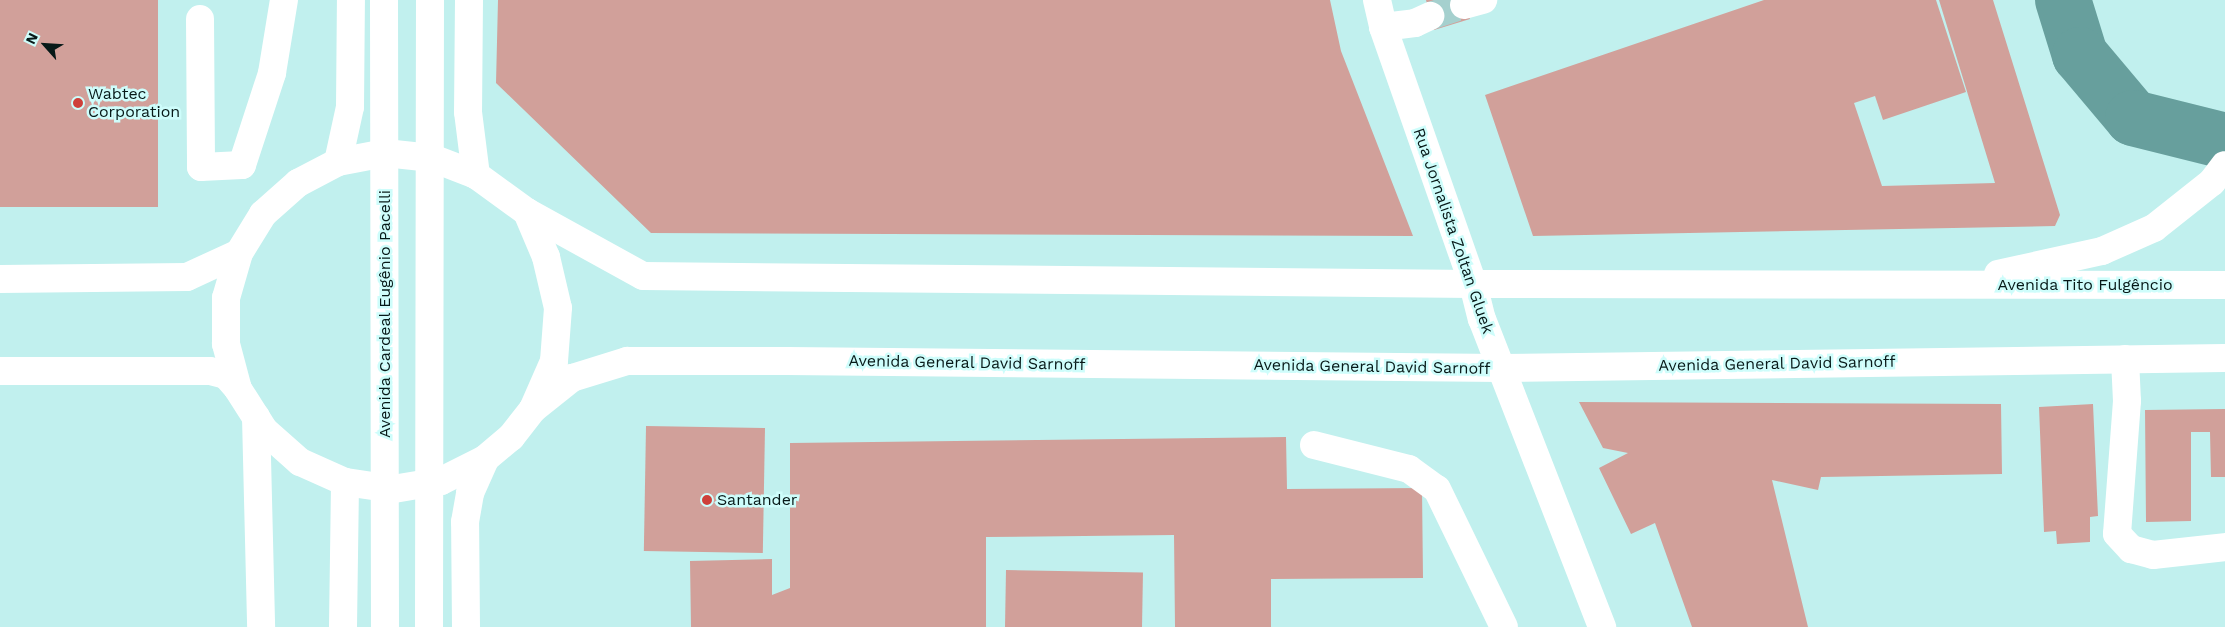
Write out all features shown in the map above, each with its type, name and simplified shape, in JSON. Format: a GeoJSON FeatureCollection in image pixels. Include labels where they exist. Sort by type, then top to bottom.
{"type":"FeatureCollection","features":[{"type":"Feature","properties":{"kind":"main road"},"geometry":{"type":"LineString","coordinates":[[200,19],[201,167],[242,165],[272,73],[284,0]]}},
{"type":"Feature","properties":{"kind":"main road"},"geometry":{"type":"LineString","coordinates":[[338,162],[350,107],[351,0]]}},
{"type":"Feature","properties":{"kind":"main road","name":"Avenida Cardeal Eugênio Pacelli"},"geometry":{"type":"LineString","coordinates":[[384,0],[385,627]]}},
{"type":"Feature","properties":{"kind":"main road"},"geometry":{"type":"LineString","coordinates":[[429,627],[430,0]]}},
{"type":"Feature","properties":{"kind":"main road"},"geometry":{"type":"LineString","coordinates":[[469,0],[468,112],[476,176]]}},
{"type":"Feature","properties":{"kind":"main road","name":"Rua Jornalista Zoltan Gluek"},"geometry":{"type":"LineString","coordinates":[[1377,0],[1383,27],[1473,284],[1482,319],[1602,627]]}},
{"type":"Feature","properties":{"kind":"main road"},"geometry":{"type":"LineString","coordinates":[[1383,27],[1415,22],[1430,16]]}},
{"type":"Feature","properties":{"kind":"main road"},"geometry":{"type":"LineString","coordinates":[[238,389],[226,344],[226,298],[239,253],[263,214],[298,183],[338,162],[385,153],[432,158],[476,176],[527,212],[643,276],[1473,284],[1945,286],[2102,251],[2154,228],[2212,182],[2225,165]]}},
{"type":"Feature","properties":{"kind":"main road"},"geometry":{"type":"LineString","coordinates":[[0,371],[210,371],[226,375],[238,389],[264,430],[300,462],[345,482],[393,488],[441,481],[485,459],[511,437],[533,409],[554,361],[558,308],[546,257],[527,212]]}},
{"type":"Feature","properties":{"kind":"main road"},"geometry":{"type":"LineString","coordinates":[[0,278],[186,277],[239,253]]}},
{"type":"Feature","properties":{"kind":"main road","name":"Avenida Tito Fulgêncio"},"geometry":{"type":"LineString","coordinates":[[1945,286],[2225,285]]}},
{"type":"Feature","properties":{"kind":"main road","name":"Avenida General David Sarnoff"},"geometry":{"type":"LineString","coordinates":[[533,409],[572,378],[627,362],[807,361],[1501,368],[2225,358]]}},
{"type":"Feature","properties":{"kind":"main road"},"geometry":{"type":"LineString","coordinates":[[2125,359],[2127,401],[2117,534],[2131,549],[2153,555],[2225,546]]}},
{"type":"Feature","properties":{"kind":"main road"},"geometry":{"type":"LineString","coordinates":[[256,417],[261,627]]}},
{"type":"Feature","properties":{"kind":"main road"},"geometry":{"type":"LineString","coordinates":[[1314,445],[1409,469],[1437,489],[1504,627]]}},
{"type":"Feature","properties":{"kind":"main road"},"geometry":{"type":"LineString","coordinates":[[466,627],[465,522],[470,493],[485,459]]}},
{"type":"Feature","properties":{"kind":"main road"},"geometry":{"type":"LineString","coordinates":[[343,627],[345,482]]}},
{"type":"Feature","properties":{"kind":"building","name":"Wabtec Corporation"},"geometry":{"type":"Polygon","coordinates":[[[0,0],[158,0],[158,207],[0,207],[0,0]]]}},
{"type":"Feature","properties":{"kind":"building"},"geometry":{"type":"Polygon","coordinates":[[[498,0],[1330,0],[1341,51],[1413,236],[651,233],[496,83],[498,0]]]}},
{"type":"Feature","properties":{"kind":"building"},"geometry":{"type":"Polygon","coordinates":[[[1426,0],[1461,0],[1470,19],[1434,30],[1426,0]]]}},
{"type":"Feature","properties":{"kind":"building"},"geometry":{"type":"Polygon","coordinates":[[[1764,0],[1936,0],[1966,92],[1883,120],[1875,96],[1854,103],[1882,186],[1995,183],[1939,0],[1993,0],[2060,215],[2055,226],[1533,236],[1485,95],[1764,0]]]}},
{"type":"Feature","properties":{"kind":"building"},"geometry":{"type":"Polygon","coordinates":[[[1579,402],[2001,404],[2002,474],[1821,477],[1818,490],[1772,480],[1808,627],[1692,627],[1655,523],[1631,534],[1599,468],[1628,453],[1603,448],[1579,402]]]}},
{"type":"Feature","properties":{"kind":"building"},"geometry":{"type":"Polygon","coordinates":[[[2093,404],[2098,516],[2090,517],[2090,542],[2057,544],[2056,531],[2044,532],[2039,407],[2093,404]]]}},
{"type":"Feature","properties":{"kind":"building"},"geometry":{"type":"Polygon","coordinates":[[[2225,409],[2225,477],[2211,477],[2210,432],[2191,432],[2191,521],[2146,522],[2145,410],[2225,409]]]}},
{"type":"Feature","properties":{"kind":"building"},"geometry":{"type":"Polygon","coordinates":[[[646,426],[765,428],[763,553],[644,551],[646,426]]]}},
{"type":"Feature","properties":{"kind":"building"},"geometry":{"type":"Polygon","coordinates":[[[1286,437],[1287,489],[1422,488],[1423,578],[1271,579],[1271,627],[1175,627],[1174,535],[986,537],[986,627],[691,627],[690,561],[772,559],[772,595],[790,588],[790,443],[1286,437]]]}},
{"type":"Feature","properties":{"kind":"building"},"geometry":{"type":"Polygon","coordinates":[[[1006,570],[1143,572],[1142,627],[1005,627],[1006,570]]]}},
{"type":"Feature","properties":{"kind":"waterway"},"geometry":{"type":"LineString","coordinates":[[2063,0],[2080,55],[2133,118],[2225,141]]}},
{"type":"Feature","properties":{"kind":"tunnel"},"geometry":{"type":"LineString","coordinates":[[1430,16],[1464,5]]}},
{"type":"Feature","properties":{"kind":"place","name":"Wabtec Corporation"},"geometry":{"type":"Point","coordinates":[78,103]}},
{"type":"Feature","properties":{"kind":"place","name":"Santander"},"geometry":{"type":"Point","coordinates":[707,500]}}]}
